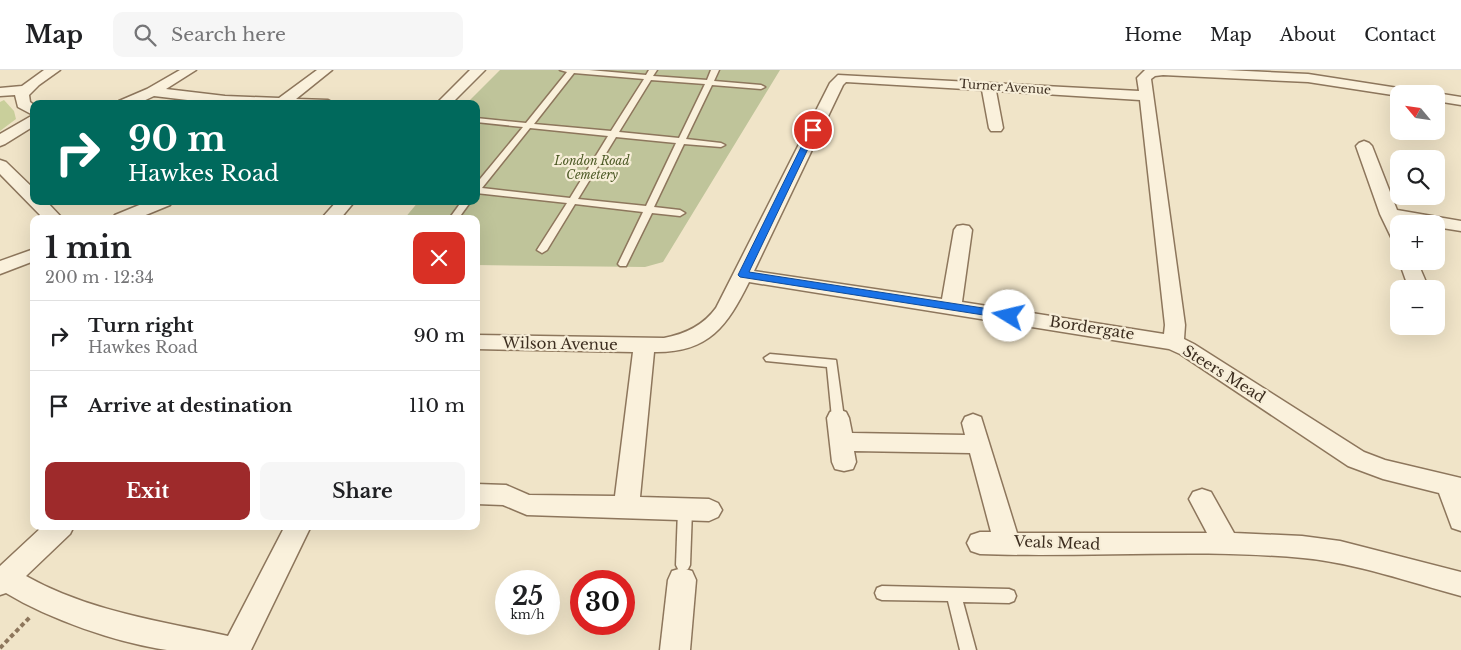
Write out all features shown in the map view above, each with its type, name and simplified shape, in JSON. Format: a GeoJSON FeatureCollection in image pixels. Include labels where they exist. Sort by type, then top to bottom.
{"type":"FeatureCollection","features":[{"type":"Feature","properties":{"kind":"street"},"geometry":{"type":"LineString","coordinates":[[0,92],[24,90],[54,70]]}},
{"type":"Feature","properties":{"kind":"street"},"geometry":{"type":"LineString","coordinates":[[133,100],[152,92],[189,70]]}},
{"type":"Feature","properties":{"kind":"street"},"geometry":{"type":"LineString","coordinates":[[285,100],[325,70]]}},
{"type":"Feature","properties":{"kind":"street"},"geometry":{"type":"LineString","coordinates":[[447,100],[478,70]]}},
{"type":"Feature","properties":{"kind":"street"},"geometry":{"type":"LineString","coordinates":[[1144,87],[1145,75],[1151,72],[1163,71],[1282,76],[1390,91]]}},
{"type":"Feature","properties":{"kind":"street","name":"Turner Avenue"},"geometry":{"type":"LineString","coordinates":[[743,275],[836,83],[848,78],[864,78],[988,86],[1144,87]]}},
{"type":"Feature","properties":{"kind":"street"},"geometry":{"type":"LineString","coordinates":[[988,86],[996,128]]}},
{"type":"Feature","properties":{"kind":"street","name":"Steers Mead"},"geometry":{"type":"LineString","coordinates":[[1144,87],[1175,325],[1173,343],[1187,349],[1356,459],[1383,469],[1455,487]]}},
{"type":"Feature","properties":{"kind":"street"},"geometry":{"type":"LineString","coordinates":[[24,90],[21,101],[30,109]]}},
{"type":"Feature","properties":{"kind":"street"},"geometry":{"type":"LineString","coordinates":[[152,92],[226,100]]}},
{"type":"Feature","properties":{"kind":"street"},"geometry":{"type":"LineString","coordinates":[[1445,99],[1461,101]]}},
{"type":"Feature","properties":{"kind":"street"},"geometry":{"type":"LineString","coordinates":[[0,140],[30,122]]}},
{"type":"Feature","properties":{"kind":"street"},"geometry":{"type":"LineString","coordinates":[[1364,146],[1389,214],[1461,226]]}},
{"type":"Feature","properties":{"kind":"street"},"geometry":{"type":"LineString","coordinates":[[0,165],[30,195]]}},
{"type":"Feature","properties":{"kind":"street"},"geometry":{"type":"LineString","coordinates":[[40,205],[50,215]]}},
{"type":"Feature","properties":{"kind":"street"},"geometry":{"type":"LineString","coordinates":[[131,215],[154,205]]}},
{"type":"Feature","properties":{"kind":"street"},"geometry":{"type":"LineString","coordinates":[[334,215],[343,205]]}},
{"type":"Feature","properties":{"kind":"street"},"geometry":{"type":"LineString","coordinates":[[950,306],[963,230]]}},
{"type":"Feature","properties":{"kind":"street"},"geometry":{"type":"LineString","coordinates":[[0,268],[30,256]]}},
{"type":"Feature","properties":{"kind":"street","name":"Bordergate"},"geometry":{"type":"LineString","coordinates":[[743,275],[950,306],[1173,343]]}},
{"type":"Feature","properties":{"kind":"street","name":"Wilson Avenue"},"geometry":{"type":"LineString","coordinates":[[480,342],[644,346],[677,343],[696,337],[718,321],[743,275]]}},
{"type":"Feature","properties":{"kind":"street"},"geometry":{"type":"LineString","coordinates":[[626,507],[644,346]]}},
{"type":"Feature","properties":{"kind":"street","name":"Veals Mead"},"geometry":{"type":"LineString","coordinates":[[841,441],[976,434],[1007,544],[1226,544],[1302,547],[1340,552],[1461,584]]}},
{"type":"Feature","properties":{"kind":"street"},"geometry":{"type":"LineString","coordinates":[[1455,487],[1461,520]]}},
{"type":"Feature","properties":{"kind":"street"},"geometry":{"type":"LineString","coordinates":[[480,494],[506,495],[527,505],[697,510]]}},
{"type":"Feature","properties":{"kind":"street"},"geometry":{"type":"LineString","coordinates":[[1202,500],[1226,544]]}},
{"type":"Feature","properties":{"kind":"street"},"geometry":{"type":"LineString","coordinates":[[57,530],[3,580],[54,605],[89,617],[230,650]]}},
{"type":"Feature","properties":{"kind":"street"},"geometry":{"type":"LineString","coordinates":[[236,650],[296,530]]}},
{"type":"Feature","properties":{"kind":"street"},"geometry":{"type":"LineString","coordinates":[[980,543],[1007,544]]}},
{"type":"Feature","properties":{"kind":"street"},"geometry":{"type":"LineString","coordinates":[[675,650],[682,573]]}},
{"type":"Feature","properties":{"kind":"lane"},"geometry":{"type":"LineString","coordinates":[[480,185],[570,70],[651,74],[709,83],[761,87]]}},
{"type":"Feature","properties":{"kind":"lane"},"geometry":{"type":"LineString","coordinates":[[622,264],[715,70]]}},
{"type":"Feature","properties":{"kind":"lane"},"geometry":{"type":"LineString","coordinates":[[542,250],[651,74]]}},
{"type":"Feature","properties":{"kind":"lane"},"geometry":{"type":"LineString","coordinates":[[480,120],[721,145]]}},
{"type":"Feature","properties":{"kind":"lane"},"geometry":{"type":"LineString","coordinates":[[480,190],[680,213]]}},
{"type":"Feature","properties":{"kind":"lane"},"geometry":{"type":"LineString","coordinates":[[456,215],[464,205]]}},
{"type":"Feature","properties":{"kind":"lane"},"geometry":{"type":"LineString","coordinates":[[770,358],[832,363],[841,441]]}},
{"type":"Feature","properties":{"kind":"lane"},"geometry":{"type":"LineString","coordinates":[[682,573],[697,510]]}},
{"type":"Feature","properties":{"kind":"lane"},"geometry":{"type":"LineString","coordinates":[[882,593],[1009,596]]}},
{"type":"Feature","properties":{"kind":"lane"},"geometry":{"type":"LineString","coordinates":[[954,595],[968,650]]}},
{"type":"Feature","properties":{"kind":"path"},"geometry":{"type":"LineString","coordinates":[[0,648],[33,614]]}},
{"type":"Feature","properties":{"kind":"green space","name":"London Road Cemetery"},"geometry":{"type":"Polygon","coordinates":[[[500,70],[780,70],[663,262],[645,267],[480,265],[480,215],[407,215],[416,205],[480,205],[480,100],[470,100],[500,70]]]}},
{"type":"Feature","properties":{"kind":"green space"},"geometry":{"type":"Polygon","coordinates":[[[4,100],[14,111],[16,119],[0,131],[0,102],[4,100]]]}},
{"type":"Feature","properties":{"kind":"route"},"geometry":{"type":"LineString","coordinates":[[813,130],[743,275],[1009,316]]}}]}
